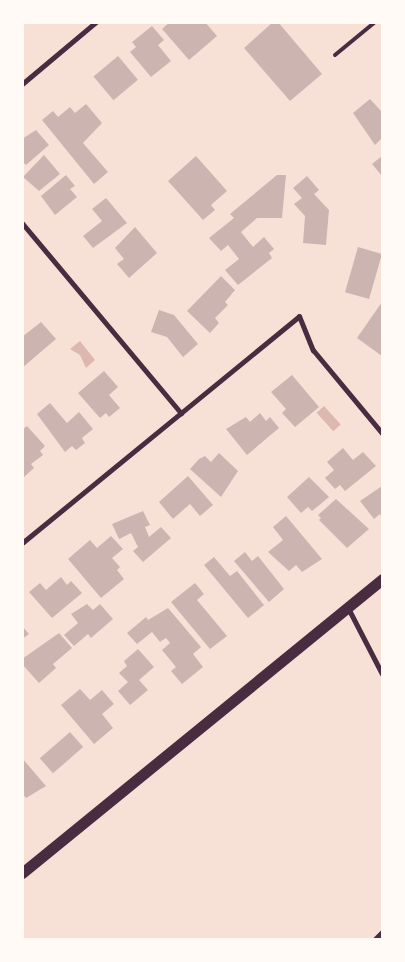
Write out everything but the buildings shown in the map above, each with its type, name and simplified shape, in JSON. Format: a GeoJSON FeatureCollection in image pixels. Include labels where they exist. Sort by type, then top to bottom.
{"type":"FeatureCollection","features":[{"type":"Feature","properties":{"kind":"main road"},"geometry":{"type":"LineString","coordinates":[[22,873],[382,579]]}},
{"type":"Feature","properties":{"kind":"street"},"geometry":{"type":"LineString","coordinates":[[22,84],[96,22]]}},
{"type":"Feature","properties":{"kind":"street"},"geometry":{"type":"LineString","coordinates":[[22,223],[181,414]]}},
{"type":"Feature","properties":{"kind":"street"},"geometry":{"type":"LineString","coordinates":[[22,544],[298,316],[313,350],[382,433]]}},
{"type":"Feature","properties":{"kind":"street"},"geometry":{"type":"LineString","coordinates":[[348,607],[382,674]]}},
{"type":"Feature","properties":{"kind":"street"},"geometry":{"type":"LineString","coordinates":[[374,940],[382,932]]}},
{"type":"Feature","properties":{"kind":"lane"},"geometry":{"type":"LineString","coordinates":[[335,55],[375,22]]}},
{"type":"Feature","properties":{"kind":"shaded area"},"geometry":{"type":"Polygon","coordinates":[[[80,341],[95,360],[86,368],[80,355],[70,349],[80,341]]]}},
{"type":"Feature","properties":{"kind":"shaded area"},"geometry":{"type":"Polygon","coordinates":[[[324,406],[341,425],[333,431],[317,413],[324,406]]]}}]}
